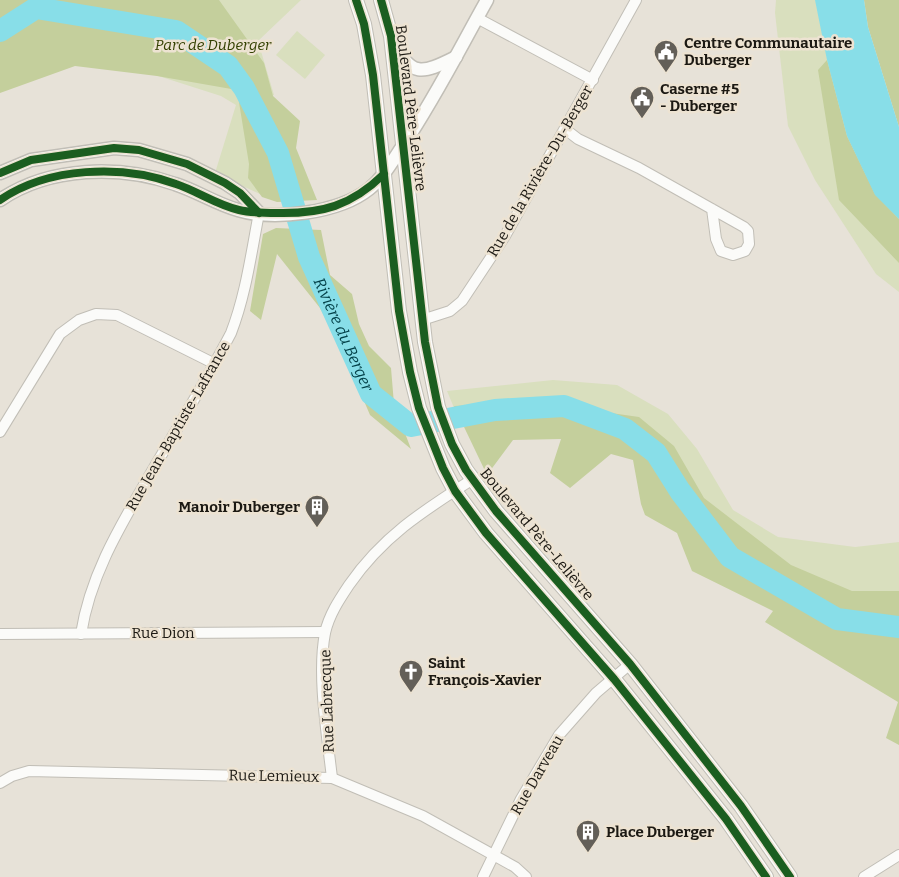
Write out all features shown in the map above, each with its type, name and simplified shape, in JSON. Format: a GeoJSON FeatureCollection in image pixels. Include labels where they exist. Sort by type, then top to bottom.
{"type":"FeatureCollection","features":[{"type":"Feature","properties":{"kind":"main road"},"geometry":{"type":"LineString","coordinates":[[356,0],[369,45],[399,311],[417,401],[435,451],[455,490],[486,533],[614,679],[726,819],[766,877]]}},
{"type":"Feature","properties":{"kind":"main road","name":"Boulevard Père-Lelièvre"},"geometry":{"type":"LineString","coordinates":[[381,0],[391,36],[422,320],[436,399],[452,444],[473,480],[511,528],[630,664],[741,806],[790,877]]}},
{"type":"Feature","properties":{"kind":"street"},"geometry":{"type":"LineString","coordinates":[[0,200],[41,180],[112,170],[174,183],[239,210],[259,213],[314,212],[336,206],[368,190],[384,174],[426,111],[487,0]]}},
{"type":"Feature","properties":{"kind":"street","name":"Rue de la Rivière-Du-Berger"},"geometry":{"type":"LineString","coordinates":[[422,320],[450,311],[462,301],[505,236],[636,0]]}},
{"type":"Feature","properties":{"kind":"street"},"geometry":{"type":"LineString","coordinates":[[477,18],[593,80]]}},
{"type":"Feature","properties":{"kind":"street"},"geometry":{"type":"LineString","coordinates":[[391,36],[401,57],[417,69],[430,70],[456,57]]}},
{"type":"Feature","properties":{"kind":"street"},"geometry":{"type":"LineString","coordinates":[[565,129],[578,139],[638,168],[712,209],[748,231],[749,244],[744,251],[733,255],[721,251],[716,239],[712,209]]}},
{"type":"Feature","properties":{"kind":"street"},"geometry":{"type":"LineString","coordinates":[[0,173],[31,160],[114,148],[139,150],[180,161],[226,183],[240,193],[259,213]]}},
{"type":"Feature","properties":{"kind":"street","name":"Rue Jean-Baptiste-Lafrance"},"geometry":{"type":"LineString","coordinates":[[81,634],[84,613],[108,548],[215,364],[231,333],[241,307],[251,266],[259,213]]}},
{"type":"Feature","properties":{"kind":"street"},"geometry":{"type":"LineString","coordinates":[[0,432],[60,334],[79,320],[96,314],[117,315],[215,364]]}},
{"type":"Feature","properties":{"kind":"street","name":"Rue Labrecque"},"geometry":{"type":"LineString","coordinates":[[332,778],[325,718],[323,667],[325,632],[336,604],[366,560],[417,515],[473,480]]}},
{"type":"Feature","properties":{"kind":"street","name":"Rue Dion"},"geometry":{"type":"LineString","coordinates":[[0,634],[325,632]]}},
{"type":"Feature","properties":{"kind":"street","name":"Rue Darveau"},"geometry":{"type":"LineString","coordinates":[[483,877],[521,800],[558,735],[596,693],[630,664]]}},
{"type":"Feature","properties":{"kind":"street","name":"Rue Lemieux"},"geometry":{"type":"LineString","coordinates":[[0,783],[12,776],[29,771],[332,778],[423,816],[494,857],[515,866],[526,877]]}},
{"type":"Feature","properties":{"kind":"street"},"geometry":{"type":"LineString","coordinates":[[864,877],[899,855]]}},
{"type":"Feature","properties":{"kind":"green space","name":"Parc de Duberger"},"geometry":{"type":"Polygon","coordinates":[[[0,0],[301,0],[258,41],[274,95],[252,104],[275,201],[215,173],[236,105],[221,96],[146,72],[0,0]]]}},
{"type":"Feature","properties":{"kind":"green space","name":"Parc de Duberger"},"geometry":{"type":"Polygon","coordinates":[[[0,0],[219,0],[264,63],[273,96],[300,121],[296,148],[317,200],[277,202],[262,197],[248,178],[249,164],[237,90],[157,76],[75,66],[0,93],[0,0]]]}},
{"type":"Feature","properties":{"kind":"green space"},"geometry":{"type":"Polygon","coordinates":[[[776,0],[819,0],[899,214],[899,292],[876,274],[815,180],[788,126],[775,13],[776,0]]]}},
{"type":"Feature","properties":{"kind":"green space"},"geometry":{"type":"Polygon","coordinates":[[[864,0],[899,0],[899,127],[868,27],[864,0]]]}},
{"type":"Feature","properties":{"kind":"green space"},"geometry":{"type":"Polygon","coordinates":[[[297,31],[325,55],[305,79],[276,55],[297,31]]]}},
{"type":"Feature","properties":{"kind":"green space"},"geometry":{"type":"Polygon","coordinates":[[[827,60],[847,136],[875,194],[899,219],[899,263],[839,200],[818,70],[827,60]]]}},
{"type":"Feature","properties":{"kind":"green space"},"geometry":{"type":"Polygon","coordinates":[[[276,228],[321,230],[330,275],[352,294],[359,324],[369,346],[391,368],[394,404],[411,449],[370,415],[344,354],[320,308],[277,254],[261,320],[250,311],[263,234],[276,228]]]}},
{"type":"Feature","properties":{"kind":"green space"},"geometry":{"type":"Polygon","coordinates":[[[553,380],[617,385],[668,414],[697,449],[733,510],[778,537],[855,547],[899,542],[899,630],[835,622],[652,458],[497,419],[462,427],[447,391],[553,380]]]}},
{"type":"Feature","properties":{"kind":"green space"},"geometry":{"type":"Polygon","coordinates":[[[534,402],[639,417],[674,446],[704,498],[791,565],[852,591],[899,591],[899,745],[886,738],[898,702],[765,622],[773,611],[692,571],[677,533],[645,515],[641,504],[633,460],[611,454],[570,488],[550,473],[561,439],[513,440],[487,475],[454,406],[534,402]]]}},
{"type":"Feature","properties":{"kind":"water"},"geometry":{"type":"Polygon","coordinates":[[[815,0],[864,0],[868,27],[899,127],[899,219],[875,195],[847,136],[827,60],[815,0]]]}},
{"type":"Feature","properties":{"kind":"waterway","name":"Rivière du Berger"},"geometry":{"type":"LineString","coordinates":[[0,31],[36,8],[176,31],[228,66],[244,88],[278,153],[309,257],[371,394],[411,426],[495,410],[564,406],[625,429],[656,453],[680,491],[730,557],[837,619],[899,627]]}},
{"type":"Feature","properties":{"kind":"cycle path"},"geometry":{"type":"LineString","coordinates":[[356,0],[364,24],[373,75],[399,311],[410,372],[419,408],[443,468],[455,491],[486,533],[614,679],[726,819],[766,877]]}},
{"type":"Feature","properties":{"kind":"cycle path"},"geometry":{"type":"LineString","coordinates":[[381,0],[391,36],[425,342],[438,407],[452,444],[466,470],[496,511],[630,664],[741,806],[790,877]]}},
{"type":"Feature","properties":{"kind":"cycle path"},"geometry":{"type":"LineString","coordinates":[[0,173],[31,160],[114,148],[139,150],[187,164],[225,183],[240,193],[259,213]]}},
{"type":"Feature","properties":{"kind":"cycle path"},"geometry":{"type":"LineString","coordinates":[[0,200],[19,189],[63,175],[109,172],[132,173],[176,184],[223,205],[248,212],[308,212],[322,210],[348,201],[360,194],[384,174]]}},
{"type":"Feature","properties":{"kind":"place","name":"Centre Communautaire Duberger"},"geometry":{"type":"Point","coordinates":[666,73]}},
{"type":"Feature","properties":{"kind":"place","name":"Caserne #5 - Duberger"},"geometry":{"type":"Point","coordinates":[642,119]}},
{"type":"Feature","properties":{"kind":"place","name":"Manoir Duberger"},"geometry":{"type":"Point","coordinates":[317,528]}},
{"type":"Feature","properties":{"kind":"place","name":"Saint François-Xavier"},"geometry":{"type":"Point","coordinates":[411,693]}},
{"type":"Feature","properties":{"kind":"place","name":"Place Duberger"},"geometry":{"type":"Point","coordinates":[588,853]}}]}
